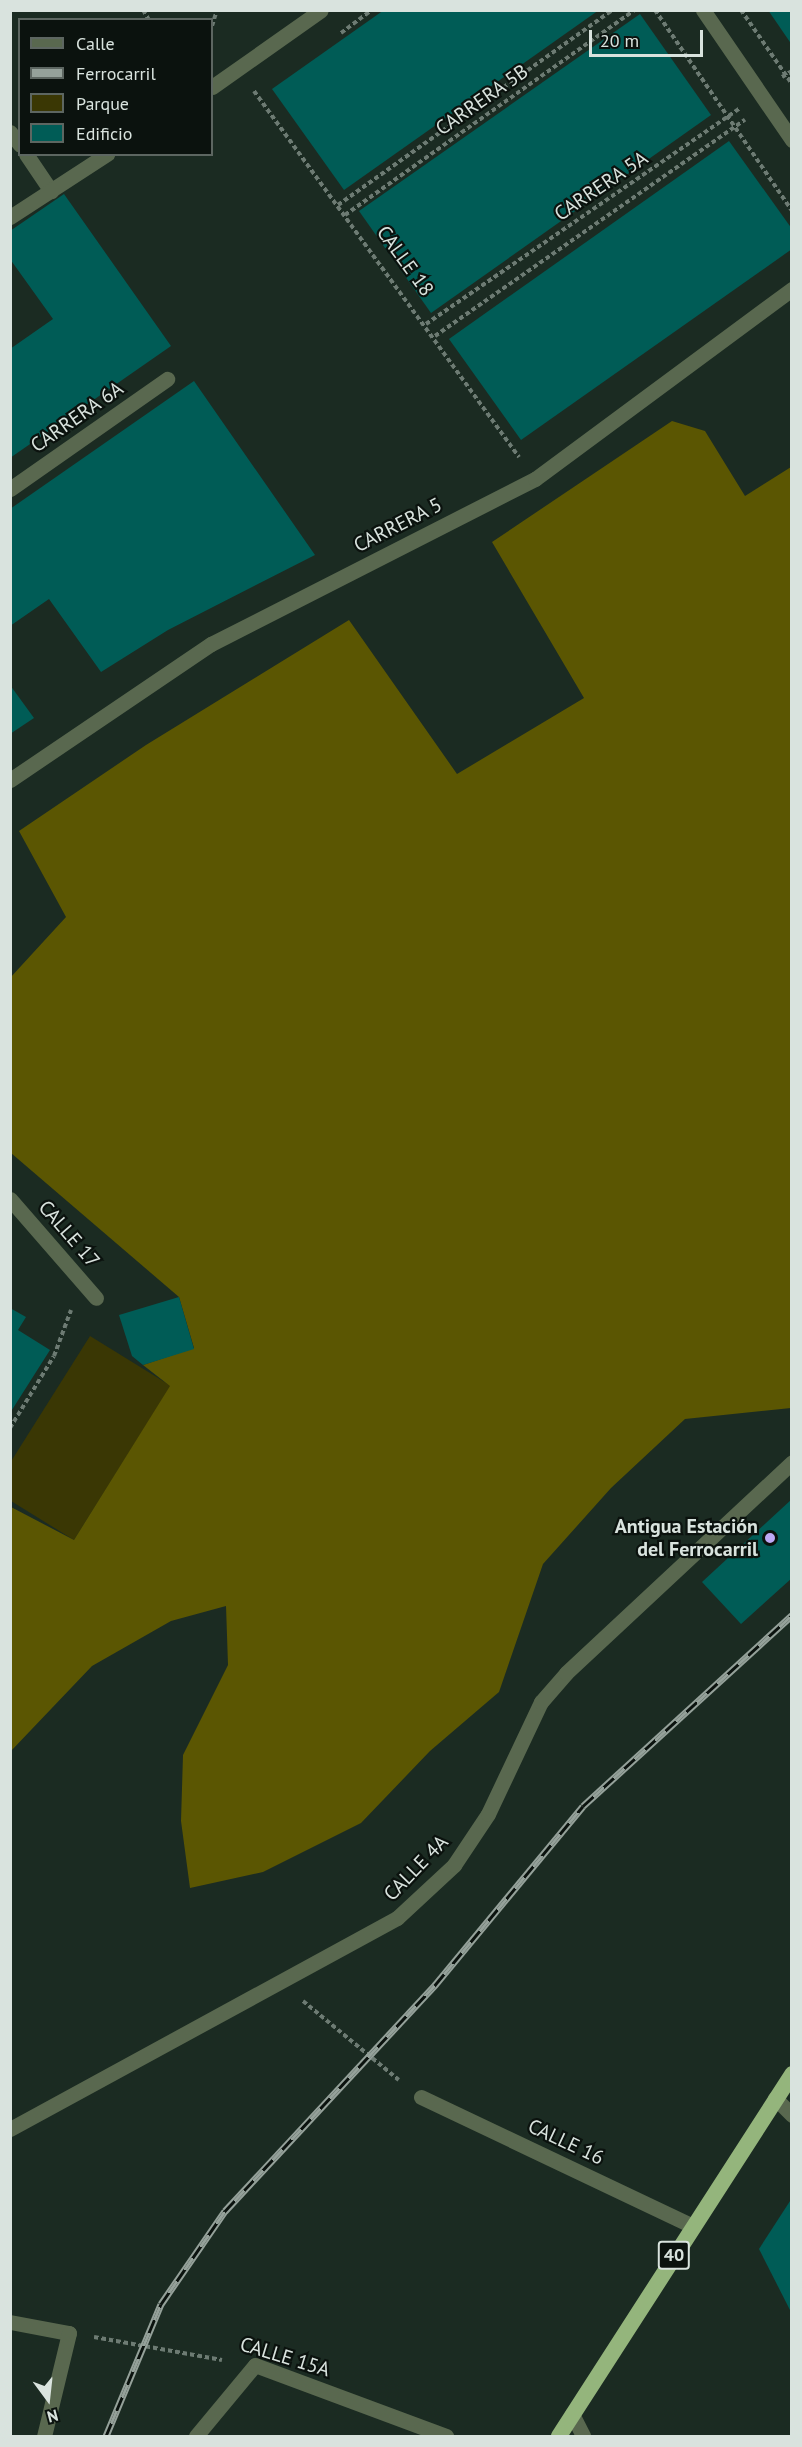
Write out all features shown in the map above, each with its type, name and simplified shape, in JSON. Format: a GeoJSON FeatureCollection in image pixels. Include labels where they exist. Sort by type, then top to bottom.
{"type":"FeatureCollection","features":[{"type":"Feature","properties":{"kind":"highway","name":"40"},"geometry":{"type":"LineString","coordinates":[[559,2436],[792,2074]]}},
{"type":"Feature","properties":{"kind":"street"},"geometry":{"type":"LineString","coordinates":[[213,86],[321,10]]}},
{"type":"Feature","properties":{"kind":"street"},"geometry":{"type":"LineString","coordinates":[[703,10],[792,140]]}},
{"type":"Feature","properties":{"kind":"street"},"geometry":{"type":"LineString","coordinates":[[27,156],[51,191]]}},
{"type":"Feature","properties":{"kind":"street"},"geometry":{"type":"LineString","coordinates":[[10,217],[104,156]]}},
{"type":"Feature","properties":{"kind":"street","name":"CARRERA 5"},"geometry":{"type":"LineString","coordinates":[[10,780],[211,644],[535,479],[792,289]]}},
{"type":"Feature","properties":{"kind":"street","name":"CARRERA 6A"},"geometry":{"type":"LineString","coordinates":[[10,489],[167,379]]}},
{"type":"Feature","properties":{"kind":"street","name":"CALLE 17"},"geometry":{"type":"LineString","coordinates":[[10,1199],[96,1298]]}},
{"type":"Feature","properties":{"kind":"street","name":"CALLE 4A"},"geometry":{"type":"LineString","coordinates":[[10,2129],[397,1918],[454,1865],[488,1814],[541,1702],[792,1462]]}},
{"type":"Feature","properties":{"kind":"street","name":"CALLE 16"},"geometry":{"type":"LineString","coordinates":[[421,2097],[693,2226]]}},
{"type":"Feature","properties":{"kind":"street"},"geometry":{"type":"LineString","coordinates":[[775,2098],[792,2115]]}},
{"type":"Feature","properties":{"kind":"street"},"geometry":{"type":"LineString","coordinates":[[10,2322],[69,2332],[44,2436]]}},
{"type":"Feature","properties":{"kind":"street"},"geometry":{"type":"LineString","coordinates":[[196,2436],[255,2365]]}},
{"type":"Feature","properties":{"kind":"street","name":"CALLE 15A"},"geometry":{"type":"LineString","coordinates":[[255,2365],[446,2436]]}},
{"type":"Feature","properties":{"kind":"street"},"geometry":{"type":"LineString","coordinates":[[572,2414],[583,2436]]}},
{"type":"Feature","properties":{"kind":"path","name":"CARRERA 5B"},"geometry":{"type":"LineString","coordinates":[[338,205],[612,10]]}},
{"type":"Feature","properties":{"kind":"path","name":"CARRERA 5B"},"geometry":{"type":"LineString","coordinates":[[345,215],[635,10]]}},
{"type":"Feature","properties":{"kind":"path"},"geometry":{"type":"LineString","coordinates":[[655,10],[792,211]]}},
{"type":"Feature","properties":{"kind":"path"},"geometry":{"type":"LineString","coordinates":[[741,10],[792,85]]}},
{"type":"Feature","properties":{"kind":"path","name":"CALLE 18"},"geometry":{"type":"LineString","coordinates":[[239,70],[435,336],[535,479]]}},
{"type":"Feature","properties":{"kind":"path","name":"CARRERA 5A"},"geometry":{"type":"LineString","coordinates":[[435,336],[736,127],[785,75],[792,71]]}},
{"type":"Feature","properties":{"kind":"path","name":"CARRERA 5A"},"geometry":{"type":"LineString","coordinates":[[426,324],[729,117],[792,85]]}},
{"type":"Feature","properties":{"kind":"path"},"geometry":{"type":"LineString","coordinates":[[10,1428],[54,1356],[84,1282]]}},
{"type":"Feature","properties":{"kind":"path"},"geometry":{"type":"LineString","coordinates":[[281,1983],[421,2097]]}},
{"type":"Feature","properties":{"kind":"path","name":"CALLE 15A"},"geometry":{"type":"LineString","coordinates":[[69,2332],[255,2365]]}},
{"type":"Feature","properties":{"kind":"green space"},"geometry":{"type":"Polygon","coordinates":[[[90,1336],[171,1386],[74,1540],[11,1501],[10,1463],[90,1336]]]}},
{"type":"Feature","properties":{"kind":"shaded area"},"geometry":{"type":"Polygon","coordinates":[[[672,421],[705,431],[745,496],[791,467],[791,1408],[685,1419],[611,1488],[543,1564],[499,1692],[430,1751],[361,1823],[263,1872],[190,1888],[181,1821],[183,1755],[228,1665],[226,1606],[171,1621],[92,1666],[11,1751],[11,1507],[74,1540],[170,1386],[143,1365],[194,1348],[179,1297],[11,1153],[10,978],[66,917],[19,831],[146,745],[349,620],[457,774],[584,698],[492,542],[672,421]]]}},
{"type":"Feature","properties":{"kind":"building"},"geometry":{"type":"Polygon","coordinates":[[[384,10],[599,10],[344,190],[272,89],[384,10]]]}},
{"type":"Feature","properties":{"kind":"building"},"geometry":{"type":"Polygon","coordinates":[[[768,10],[792,10],[792,45],[768,10]]]}},
{"type":"Feature","properties":{"kind":"building"},"geometry":{"type":"Polygon","coordinates":[[[640,14],[711,115],[431,313],[359,211],[640,14]]]}},
{"type":"Feature","properties":{"kind":"building"},"geometry":{"type":"Polygon","coordinates":[[[729,141],[792,229],[792,249],[521,440],[449,339],[729,141]]]}},
{"type":"Feature","properties":{"kind":"building"},"geometry":{"type":"Polygon","coordinates":[[[64,194],[171,346],[10,458],[10,349],[53,319],[10,259],[10,231],[64,194]]]}},
{"type":"Feature","properties":{"kind":"building"},"geometry":{"type":"Polygon","coordinates":[[[194,381],[315,555],[168,630],[101,672],[49,599],[10,626],[10,509],[194,381]]]}},
{"type":"Feature","properties":{"kind":"building"},"geometry":{"type":"Polygon","coordinates":[[[10,685],[34,718],[10,734],[10,685]]]}},
{"type":"Feature","properties":{"kind":"building"},"geometry":{"type":"Polygon","coordinates":[[[179,1297],[194,1349],[143,1365],[132,1356],[119,1315],[179,1297]]]}},
{"type":"Feature","properties":{"kind":"building"},"geometry":{"type":"Polygon","coordinates":[[[10,1308],[26,1317],[18,1330],[50,1350],[10,1413],[10,1308]]]}},
{"type":"Feature","properties":{"kind":"building","name":"Antigua Estación del Ferrocarril"},"geometry":{"type":"Polygon","coordinates":[[[792,1499],[792,1578],[741,1624],[702,1582],[792,1499]]]}},
{"type":"Feature","properties":{"kind":"building"},"geometry":{"type":"Polygon","coordinates":[[[792,2198],[792,2314],[759,2249],[792,2198]]]}},
{"type":"Feature","properties":{"kind":"railway"},"geometry":{"type":"LineString","coordinates":[[106,2436],[161,2304],[225,2211],[435,1985],[583,1806],[792,1615]]}},
{"type":"Feature","properties":{"kind":"place","name":"Antigua Estación del Ferrocarril"},"geometry":{"type":"Point","coordinates":[770,1538]}}]}
